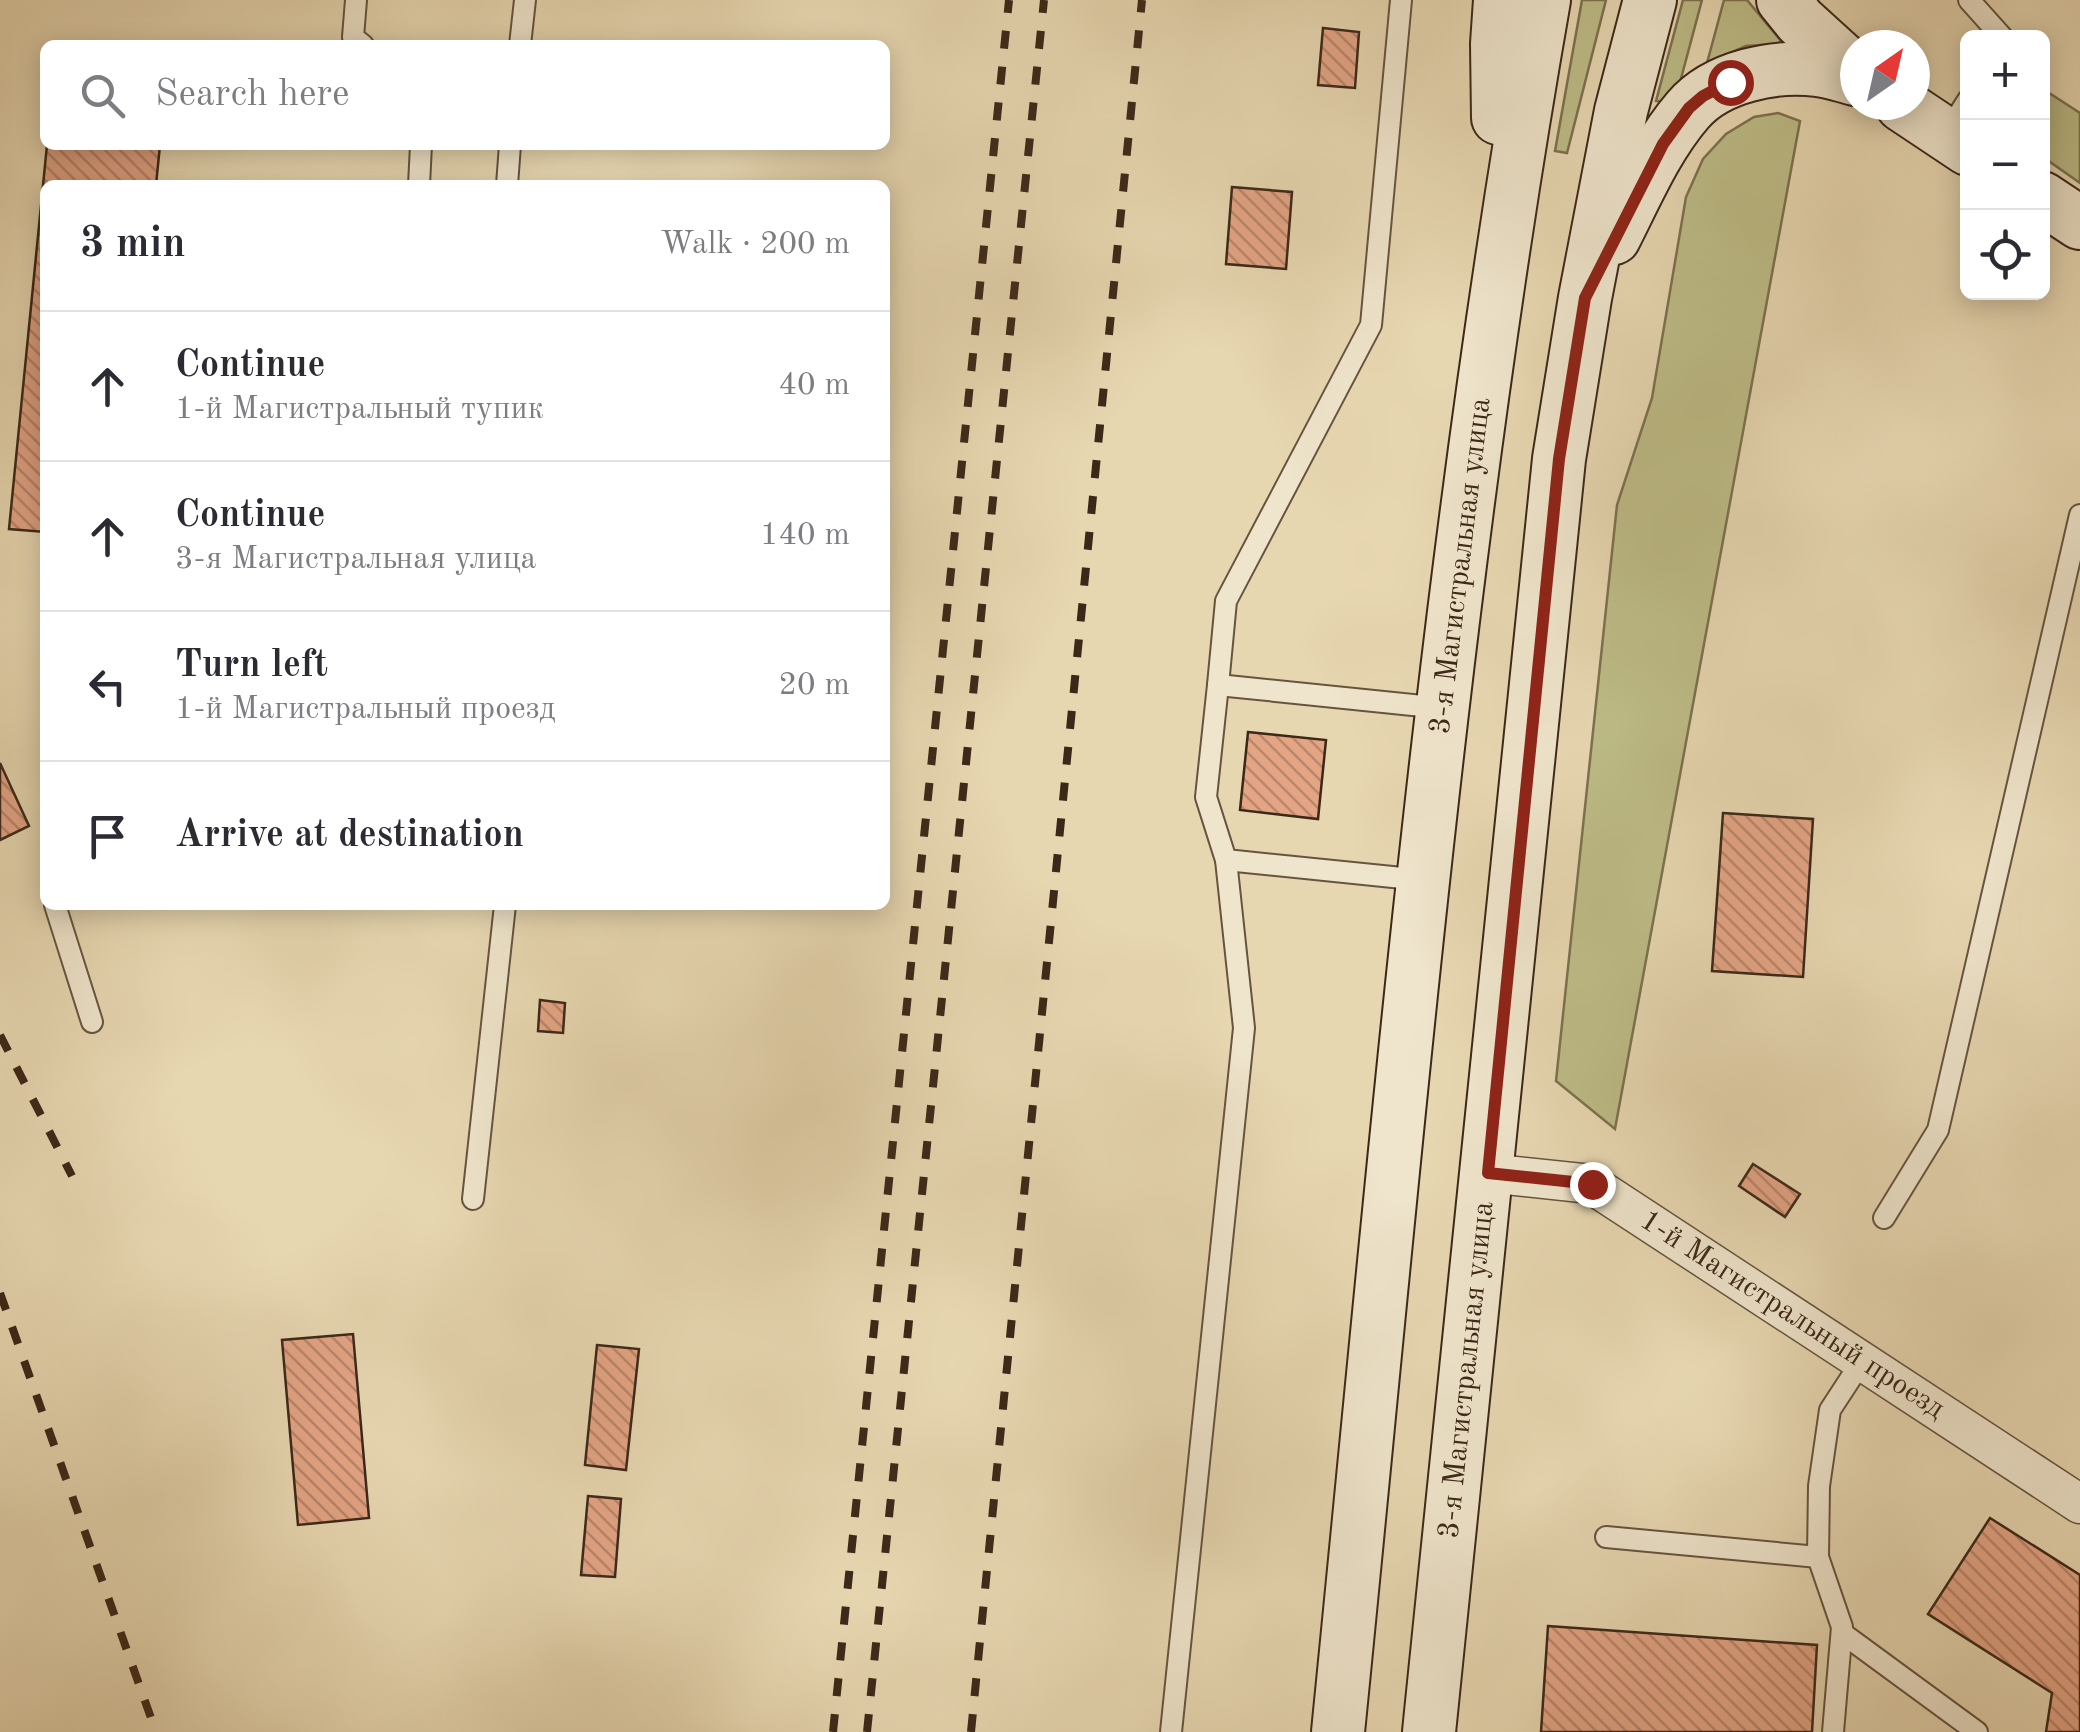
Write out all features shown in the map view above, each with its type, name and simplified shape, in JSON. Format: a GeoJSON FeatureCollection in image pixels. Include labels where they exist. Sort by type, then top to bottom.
{"type":"FeatureCollection","features":[{"type":"Feature","properties":{"kind":"main road"},"geometry":{"type":"LineString","coordinates":[[1499,272],[1500,0]]}},
{"type":"Feature","properties":{"kind":"main road","name":"3-я Магистральная улица"},"geometry":{"type":"LineString","coordinates":[[1338,1732],[1423,880],[1474,445],[1544,0]]}},
{"type":"Feature","properties":{"kind":"main road","name":"3-я Магистральная улица"},"geometry":{"type":"LineString","coordinates":[[1429,1732],[1559,459],[1585,298],[1622,111],[1650,0]]}},
{"type":"Feature","properties":{"kind":"main road"},"geometry":{"type":"LineString","coordinates":[[1782,0],[1840,57]]}},
{"type":"Feature","properties":{"kind":"main road"},"geometry":{"type":"LineString","coordinates":[[1585,298],[1663,144],[1689,108],[1730,82],[1769,70],[1817,70],[1840,75]]}},
{"type":"Feature","properties":{"kind":"main road"},"geometry":{"type":"LineString","coordinates":[[1930,116],[1960,128]]}},
{"type":"Feature","properties":{"kind":"main road"},"geometry":{"type":"LineString","coordinates":[[2050,203],[2080,223]]}},
{"type":"Feature","properties":{"kind":"street","name":"1-й Магистральный проезд"},"geometry":{"type":"LineString","coordinates":[[1488,1173],[1592,1184],[2080,1504]]}},
{"type":"Feature","properties":{"kind":"lane"},"geometry":{"type":"LineString","coordinates":[[356,0],[353,37],[357,40]]}},
{"type":"Feature","properties":{"kind":"lane"},"geometry":{"type":"LineString","coordinates":[[521,40],[525,0]]}},
{"type":"Feature","properties":{"kind":"lane"},"geometry":{"type":"LineString","coordinates":[[1171,1732],[1244,1028],[1226,860],[1206,797],[1226,601],[1371,325],[1401,0]]}},
{"type":"Feature","properties":{"kind":"lane"},"geometry":{"type":"LineString","coordinates":[[1969,0],[1997,30]]}},
{"type":"Feature","properties":{"kind":"lane"},"geometry":{"type":"LineString","coordinates":[[418,180],[421,150]]}},
{"type":"Feature","properties":{"kind":"lane"},"geometry":{"type":"LineString","coordinates":[[506,180],[510,150]]}},
{"type":"Feature","properties":{"kind":"lane"},"geometry":{"type":"LineString","coordinates":[[1884,1218],[1938,1130],[2080,515]]}},
{"type":"Feature","properties":{"kind":"lane"},"geometry":{"type":"LineString","coordinates":[[1218,685],[1444,708]]}},
{"type":"Feature","properties":{"kind":"lane"},"geometry":{"type":"LineString","coordinates":[[1226,860],[1423,880]]}},
{"type":"Feature","properties":{"kind":"lane"},"geometry":{"type":"LineString","coordinates":[[57,910],[92,1022]]}},
{"type":"Feature","properties":{"kind":"lane"},"geometry":{"type":"LineString","coordinates":[[473,1199],[504,910]]}},
{"type":"Feature","properties":{"kind":"lane"},"geometry":{"type":"LineString","coordinates":[[1833,1732],[1842,1627],[1818,1557],[1819,1486],[1830,1410],[1862,1361]]}},
{"type":"Feature","properties":{"kind":"lane"},"geometry":{"type":"LineString","coordinates":[[1606,1536],[1818,1557]]}},
{"type":"Feature","properties":{"kind":"lane"},"geometry":{"type":"LineString","coordinates":[[1842,1633],[1977,1732]]}},
{"type":"Feature","properties":{"kind":"shaded area"},"geometry":{"type":"Polygon","coordinates":[[[1582,0],[1606,0],[1567,153],[1555,151],[1582,0]]]}},
{"type":"Feature","properties":{"kind":"shaded area"},"geometry":{"type":"Polygon","coordinates":[[[1683,0],[1702,0],[1679,86],[1663,102],[1656,101],[1683,0]]]}},
{"type":"Feature","properties":{"kind":"shaded area"},"geometry":{"type":"Polygon","coordinates":[[[1724,0],[1747,0],[1781,41],[1746,46],[1707,63],[1724,0]]]}},
{"type":"Feature","properties":{"kind":"shaded area"},"geometry":{"type":"Polygon","coordinates":[[[2050,94],[2080,113],[2080,183],[2050,162],[2050,94]]]}},
{"type":"Feature","properties":{"kind":"shaded area"},"geometry":{"type":"Polygon","coordinates":[[[1778,113],[1800,121],[1615,1129],[1556,1081],[1617,505],[1652,398],[1686,197],[1703,159],[1726,134],[1754,117],[1778,113]]]}},
{"type":"Feature","properties":{"kind":"building"},"geometry":{"type":"Polygon","coordinates":[[[1323,28],[1359,32],[1355,88],[1318,85],[1323,28]]]}},
{"type":"Feature","properties":{"kind":"building"},"geometry":{"type":"Polygon","coordinates":[[[47,150],[160,150],[156,180],[44,180],[47,150]]]}},
{"type":"Feature","properties":{"kind":"building"},"geometry":{"type":"Polygon","coordinates":[[[1232,187],[1292,192],[1286,269],[1226,264],[1232,187]]]}},
{"type":"Feature","properties":{"kind":"building"},"geometry":{"type":"Polygon","coordinates":[[[40,216],[40,532],[9,529],[40,216]]]}},
{"type":"Feature","properties":{"kind":"building"},"geometry":{"type":"Polygon","coordinates":[[[1248,732],[1326,740],[1318,819],[1240,810],[1248,732]]]}},
{"type":"Feature","properties":{"kind":"building"},"geometry":{"type":"Polygon","coordinates":[[[0,763],[29,826],[0,840],[0,763]]]}},
{"type":"Feature","properties":{"kind":"building"},"geometry":{"type":"Polygon","coordinates":[[[1723,813],[1813,819],[1803,977],[1712,971],[1723,813]]]}},
{"type":"Feature","properties":{"kind":"building"},"geometry":{"type":"Polygon","coordinates":[[[540,1000],[565,1003],[563,1033],[538,1031],[540,1000]]]}},
{"type":"Feature","properties":{"kind":"building"},"geometry":{"type":"Polygon","coordinates":[[[1753,1164],[1800,1194],[1785,1217],[1739,1186],[1753,1164]]]}},
{"type":"Feature","properties":{"kind":"building"},"geometry":{"type":"Polygon","coordinates":[[[353,1334],[369,1518],[298,1525],[282,1340],[353,1334]]]}},
{"type":"Feature","properties":{"kind":"building"},"geometry":{"type":"Polygon","coordinates":[[[597,1345],[639,1349],[626,1470],[585,1465],[597,1345]]]}},
{"type":"Feature","properties":{"kind":"building"},"geometry":{"type":"Polygon","coordinates":[[[588,1496],[621,1499],[615,1577],[581,1575],[588,1496]]]}},
{"type":"Feature","properties":{"kind":"building"},"geometry":{"type":"Polygon","coordinates":[[[1990,1518],[2080,1575],[2080,1732],[2046,1732],[2052,1693],[1928,1614],[1990,1518]]]}},
{"type":"Feature","properties":{"kind":"building"},"geometry":{"type":"Polygon","coordinates":[[[1548,1626],[1817,1645],[1812,1732],[1541,1732],[1548,1626]]]}},
{"type":"Feature","properties":{"kind":"railway"},"geometry":{"type":"LineString","coordinates":[[833,1732],[1009,0]]}},
{"type":"Feature","properties":{"kind":"railway"},"geometry":{"type":"LineString","coordinates":[[867,1732],[1044,0]]}},
{"type":"Feature","properties":{"kind":"railway"},"geometry":{"type":"LineString","coordinates":[[971,1732],[1142,0]]}},
{"type":"Feature","properties":{"kind":"railway"},"geometry":{"type":"LineString","coordinates":[[0,1035],[72,1176]]}},
{"type":"Feature","properties":{"kind":"railway"},"geometry":{"type":"LineString","coordinates":[[0,1293],[156,1732]]}},
{"type":"Feature","properties":{"kind":"route"},"geometry":{"type":"LineString","coordinates":[[1592,1184],[1488,1173],[1559,459],[1585,298],[1663,144],[1689,108],[1730,82]]}}]}
